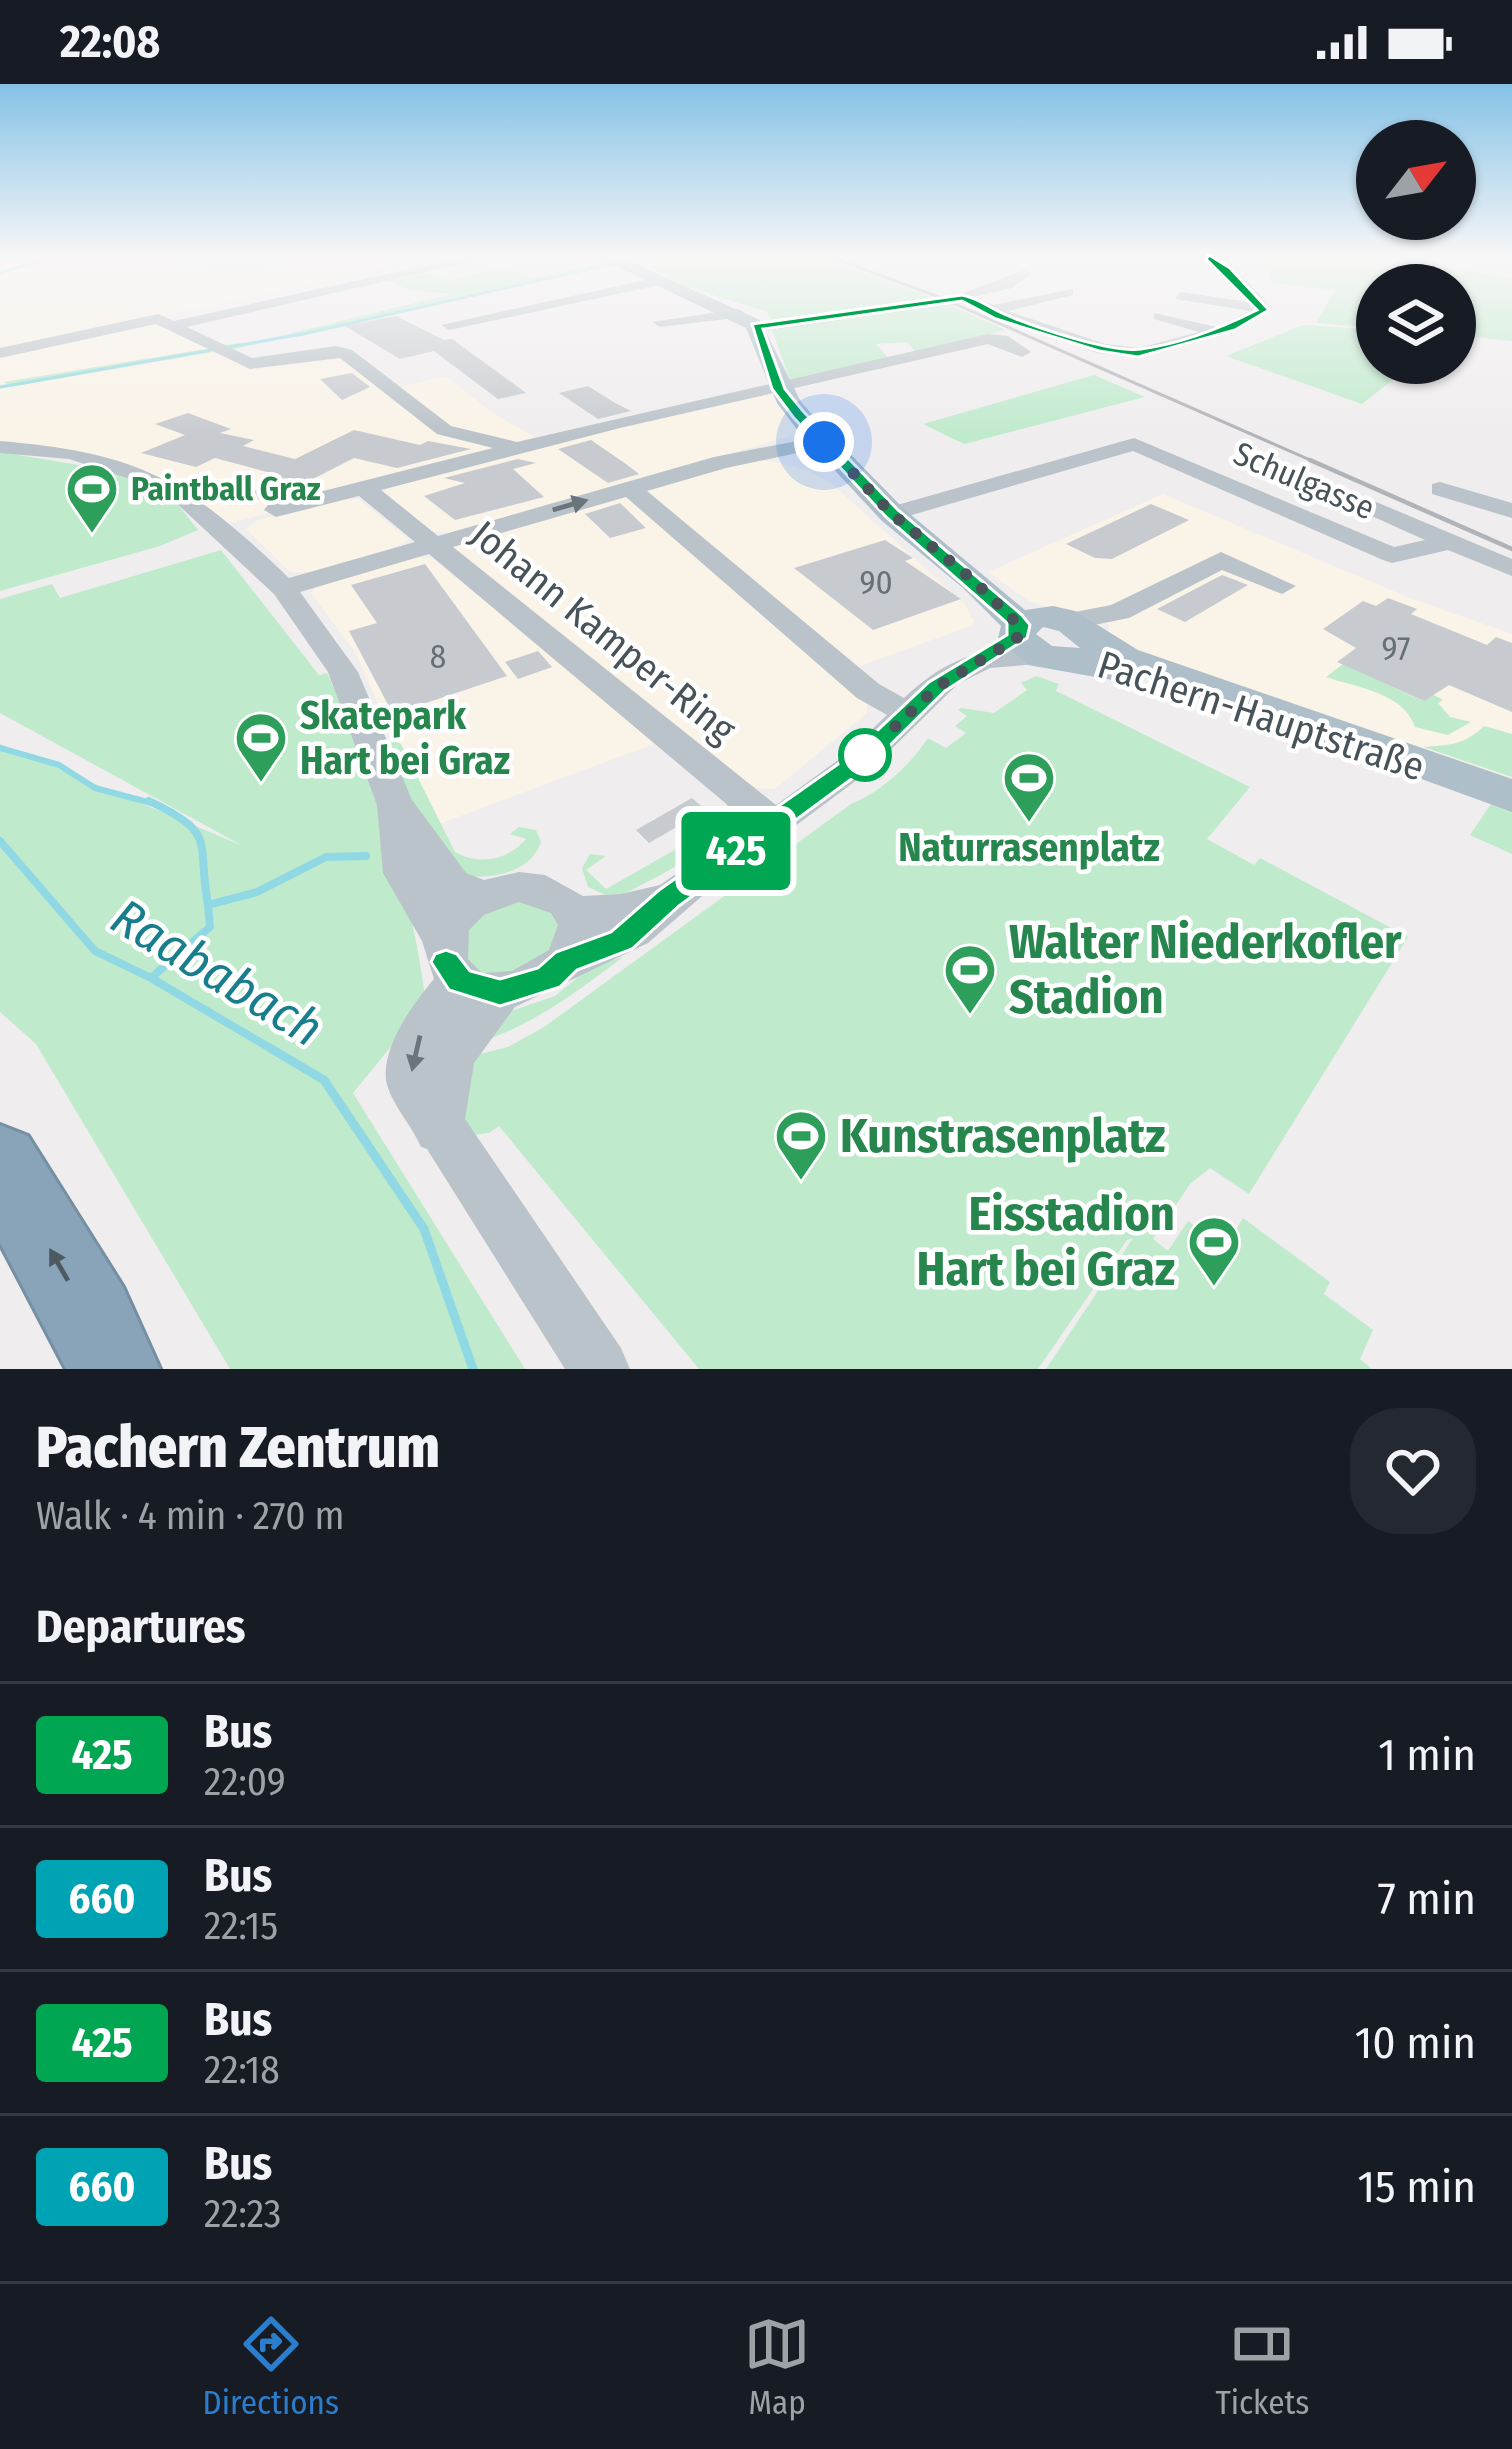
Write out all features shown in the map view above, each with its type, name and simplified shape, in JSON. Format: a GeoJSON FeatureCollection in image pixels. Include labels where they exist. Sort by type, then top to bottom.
{"type":"FeatureCollection","features":[{"type":"Feature","properties":{"kind":"highway"},"geometry":{"type":"LineString","coordinates":[[0,1164],[91,1319],[113,1369]]}},
{"type":"Feature","properties":{"kind":"main road"},"geometry":{"type":"LineString","coordinates":[[740,317],[747,320]]}},
{"type":"Feature","properties":{"kind":"main road","name":"Pachern-Hauptstraße"},"geometry":{"type":"LineString","coordinates":[[747,320],[764,338],[778,389],[892,514],[972,579],[1056,636],[1512,796]]}},
{"type":"Feature","properties":{"kind":"street"},"geometry":{"type":"LineString","coordinates":[[176,326],[216,317]]}},
{"type":"Feature","properties":{"kind":"street"},"geometry":{"type":"LineString","coordinates":[[197,337],[282,317]]}},
{"type":"Feature","properties":{"kind":"street"},"geometry":{"type":"LineString","coordinates":[[449,325],[487,317]]}},
{"type":"Feature","properties":{"kind":"street"},"geometry":{"type":"LineString","coordinates":[[660,322],[777,317]]}},
{"type":"Feature","properties":{"kind":"street"},"geometry":{"type":"LineString","coordinates":[[1012,317],[1124,353],[1151,351],[1254,317]]}},
{"type":"Feature","properties":{"kind":"street"},"geometry":{"type":"LineString","coordinates":[[1162,317],[1216,332]]}},
{"type":"Feature","properties":{"kind":"street"},"geometry":{"type":"LineString","coordinates":[[0,353],[158,319],[257,365],[323,352],[346,354],[444,430],[523,448]]}},
{"type":"Feature","properties":{"kind":"street"},"geometry":{"type":"LineString","coordinates":[[276,510],[618,423],[988,339],[1002,340],[1022,352]]}},
{"type":"Feature","properties":{"kind":"street","name":"Schulgasse"},"geometry":{"type":"LineString","coordinates":[[892,514],[1126,439],[1392,555],[1445,543]]}},
{"type":"Feature","properties":{"kind":"street","name":"Johann Kamper-Ring"},"geometry":{"type":"LineString","coordinates":[[429,546],[754,453],[824,442]]}},
{"type":"Feature","properties":{"kind":"street"},"geometry":{"type":"LineString","coordinates":[[0,447],[71,454],[170,489],[220,526],[284,588],[343,672],[395,804],[452,884],[484,896]]}},
{"type":"Feature","properties":{"kind":"street","name":"Schulgasse"},"geometry":{"type":"LineString","coordinates":[[1292,475],[1512,568]]}},
{"type":"Feature","properties":{"kind":"street"},"geometry":{"type":"LineString","coordinates":[[1440,489],[1502,508],[1512,481]]}},
{"type":"Feature","properties":{"kind":"street"},"geometry":{"type":"LineString","coordinates":[[364,488],[429,546]]}},
{"type":"Feature","properties":{"kind":"street"},"geometry":{"type":"LineString","coordinates":[[630,488],[868,691],[908,712]]}},
{"type":"Feature","properties":{"kind":"street"},"geometry":{"type":"LineString","coordinates":[[284,588],[429,546]]}},
{"type":"Feature","properties":{"kind":"street","name":"Johann Kamper-Ring"},"geometry":{"type":"LineString","coordinates":[[429,546],[774,824]]}},
{"type":"Feature","properties":{"kind":"street","name":"Pachern-Hauptstraße"},"geometry":{"type":"LineString","coordinates":[[1056,636],[1221,560],[1282,586]]}},
{"type":"Feature","properties":{"kind":"street"},"geometry":{"type":"LineString","coordinates":[[468,972],[549,977],[567,961],[621,940],[669,898],[860,760],[937,687],[1056,636]]}},
{"type":"Feature","properties":{"kind":"street"},"geometry":{"type":"LineString","coordinates":[[395,804],[403,873],[468,972]]}},
{"type":"Feature","properties":{"kind":"street"},"geometry":{"type":"LineString","coordinates":[[567,961],[579,924],[575,912],[546,889],[506,888],[457,912],[468,972],[441,1093],[439,1130],[600,1369]]}},
{"type":"Feature","properties":{"kind":"street"},"geometry":{"type":"LineString","coordinates":[[575,912],[621,910],[669,898]]}},
{"type":"Feature","properties":{"kind":"shaded area"},"geometry":{"type":"Polygon","coordinates":[[[0,317],[159,317],[154,318],[258,369],[351,349],[397,388],[446,376],[493,413],[541,441],[220,526],[181,495],[55,450],[0,447],[0,317]]]}},
{"type":"Feature","properties":{"kind":"shaded area"},"geometry":{"type":"Polygon","coordinates":[[[773,396],[802,433],[450,533],[433,532],[382,493],[389,486],[773,396]]]}},
{"type":"Feature","properties":{"kind":"shaded area"},"geometry":{"type":"Polygon","coordinates":[[[761,459],[804,469],[831,483],[965,604],[974,621],[971,626],[857,667],[643,489],[761,459]]]}},
{"type":"Feature","properties":{"kind":"shaded area"},"geometry":{"type":"Polygon","coordinates":[[[627,494],[867,701],[867,713],[775,789],[749,788],[448,552],[454,544],[627,494]]]}},
{"type":"Feature","properties":{"kind":"shaded area"},"geometry":{"type":"Polygon","coordinates":[[[1163,494],[1410,598],[1512,634],[1512,777],[1159,663],[1108,636],[1109,625],[1082,611],[1056,610],[1029,601],[988,572],[1163,494]]]}},
{"type":"Feature","properties":{"kind":"shaded area"},"geometry":{"type":"Polygon","coordinates":[[[342,498],[359,499],[408,539],[400,547],[310,573],[290,572],[246,529],[255,521],[342,498]]]}},
{"type":"Feature","properties":{"kind":"shaded area"},"geometry":{"type":"Polygon","coordinates":[[[412,557],[432,558],[659,742],[431,827],[357,655],[311,593],[319,584],[412,557]]]}},
{"type":"Feature","properties":{"kind":"green space"},"geometry":{"type":"Polygon","coordinates":[[[358,317],[379,317],[230,350],[221,345],[255,342],[358,317]]]}},
{"type":"Feature","properties":{"kind":"green space"},"geometry":{"type":"Polygon","coordinates":[[[769,317],[806,317],[772,322],[769,317]]]}},
{"type":"Feature","properties":{"kind":"green space"},"geometry":{"type":"Polygon","coordinates":[[[844,317],[977,317],[1006,330],[916,352],[907,342],[876,344],[888,358],[790,379],[771,328],[844,317]]]}},
{"type":"Feature","properties":{"kind":"green space"},"geometry":{"type":"Polygon","coordinates":[[[1319,317],[1356,317],[1356,326],[1316,323],[1319,317]]]}},
{"type":"Feature","properties":{"kind":"green space"},"geometry":{"type":"Polygon","coordinates":[[[1476,317],[1512,317],[1512,341],[1476,337],[1476,317]]]}},
{"type":"Feature","properties":{"kind":"green space"},"geometry":{"type":"Polygon","coordinates":[[[1303,325],[1356,329],[1356,384],[1387,384],[1362,404],[1226,356],[1303,325]]]}},
{"type":"Feature","properties":{"kind":"green space"},"geometry":{"type":"Polygon","coordinates":[[[206,349],[213,352],[10,387],[4,382],[206,349]]]}},
{"type":"Feature","properties":{"kind":"green space"},"geometry":{"type":"Polygon","coordinates":[[[1094,375],[1145,397],[964,444],[923,424],[1094,375]]]}},
{"type":"Feature","properties":{"kind":"green space","name":"Paintball Graz"},"geometry":{"type":"Polygon","coordinates":[[[0,452],[115,471],[172,497],[198,530],[160,546],[0,591],[0,452]]]}},
{"type":"Feature","properties":{"kind":"green space"},"geometry":{"type":"Polygon","coordinates":[[[221,550],[319,675],[327,673],[376,792],[412,921],[426,1004],[353,1093],[525,1369],[230,1369],[36,1044],[0,1012],[0,744],[243,846],[0,713],[0,599],[52,584],[60,598],[221,550]]]}},
{"type":"Feature","properties":{"kind":"green space"},"geometry":{"type":"Polygon","coordinates":[[[1343,664],[1423,701],[1432,694],[1443,700],[1438,703],[1450,717],[1471,722],[1448,735],[1415,727],[1390,699],[1326,677],[1343,664]]]}},
{"type":"Feature","properties":{"kind":"green space","name":"Walter Niederkofler Stadion"},"geometry":{"type":"Polygon","coordinates":[[[1036,676],[1059,684],[1056,691],[1250,787],[1207,839],[1254,865],[1260,858],[1408,937],[1249,1194],[1210,1168],[1190,1184],[1153,1239],[1168,1251],[1188,1221],[1225,1248],[1243,1218],[1330,1282],[1324,1294],[1373,1330],[1360,1359],[1372,1369],[1046,1369],[1133,1238],[1127,1240],[1038,1369],[699,1369],[499,1126],[472,1135],[457,1115],[455,1060],[508,1047],[544,1027],[851,804],[884,785],[928,738],[946,748],[966,733],[955,726],[967,716],[958,710],[994,713],[1027,690],[1021,683],[1036,676]]]}},
{"type":"Feature","properties":{"kind":"green space"},"geometry":{"type":"Polygon","coordinates":[[[1484,726],[1512,734],[1512,777],[1423,747],[1463,740],[1484,726]]]}},
{"type":"Feature","properties":{"kind":"green space"},"geometry":{"type":"Polygon","coordinates":[[[389,739],[401,744],[455,852],[484,860],[502,856],[526,839],[510,834],[519,827],[536,830],[541,842],[529,861],[509,872],[463,876],[420,828],[389,739]]]}},
{"type":"Feature","properties":{"kind":"green space"},"geometry":{"type":"Polygon","coordinates":[[[669,755],[676,755],[729,798],[734,805],[732,818],[718,837],[624,894],[606,895],[588,887],[582,868],[590,854],[606,856],[586,870],[606,889],[730,814],[724,798],[669,755]]]}},
{"type":"Feature","properties":{"kind":"green space"},"geometry":{"type":"Polygon","coordinates":[[[1493,801],[1512,807],[1512,854],[1470,835],[1493,801]]]}},
{"type":"Feature","properties":{"kind":"green space"},"geometry":{"type":"Polygon","coordinates":[[[527,895],[563,919],[560,946],[520,977],[469,972],[464,921],[527,895]]]}},
{"type":"Feature","properties":{"kind":"green space"},"geometry":{"type":"Polygon","coordinates":[[[623,957],[526,1022],[459,1049],[496,1016],[555,996],[590,967],[623,957]]]}},
{"type":"Feature","properties":{"kind":"building"},"geometry":{"type":"Polygon","coordinates":[[[398,317],[444,340],[452,339],[526,393],[498,399],[434,351],[400,359],[345,326],[398,317]]]}},
{"type":"Feature","properties":{"kind":"building"},"geometry":{"type":"Polygon","coordinates":[[[352,373],[370,387],[342,400],[320,379],[352,373]]]}},
{"type":"Feature","properties":{"kind":"building"},"geometry":{"type":"Polygon","coordinates":[[[588,386],[631,411],[598,419],[559,393],[588,386]]]}},
{"type":"Feature","properties":{"kind":"building"},"geometry":{"type":"Polygon","coordinates":[[[188,413],[231,429],[220,433],[254,440],[243,446],[295,459],[354,430],[420,445],[428,441],[471,449],[397,468],[354,458],[311,480],[320,487],[265,502],[247,495],[282,476],[215,458],[196,467],[141,453],[185,435],[155,424],[188,413]]]}},
{"type":"Feature","properties":{"kind":"building"},"geometry":{"type":"Polygon","coordinates":[[[591,440],[639,474],[608,483],[558,449],[591,440]]]}},
{"type":"Feature","properties":{"kind":"building"},"geometry":{"type":"Polygon","coordinates":[[[518,459],[536,463],[513,469],[544,497],[455,520],[424,496],[465,483],[444,478],[518,459]]]}},
{"type":"Feature","properties":{"kind":"building"},"geometry":{"type":"Polygon","coordinates":[[[620,503],[646,528],[610,538],[585,514],[620,503]]]}},
{"type":"Feature","properties":{"kind":"building"},"geometry":{"type":"Polygon","coordinates":[[[1151,504],[1189,520],[1112,559],[1095,558],[1066,544],[1151,504]]]}},
{"type":"Feature","properties":{"kind":"building"},"geometry":{"type":"Polygon","coordinates":[[[885,540],[913,558],[905,561],[961,599],[873,630],[794,568],[885,540]]]}},
{"type":"Feature","properties":{"kind":"building"},"geometry":{"type":"Polygon","coordinates":[[[425,564],[507,676],[393,714],[349,631],[377,623],[351,585],[425,564]]]}},
{"type":"Feature","properties":{"kind":"building"},"geometry":{"type":"Polygon","coordinates":[[[1222,575],[1248,585],[1185,622],[1157,609],[1222,575]]]}},
{"type":"Feature","properties":{"kind":"building"},"geometry":{"type":"Polygon","coordinates":[[[1388,598],[1417,609],[1411,614],[1487,645],[1496,637],[1512,643],[1512,712],[1449,685],[1424,701],[1337,662],[1356,648],[1323,629],[1363,601],[1376,606],[1388,598]]]}},
{"type":"Feature","properties":{"kind":"building"},"geometry":{"type":"Polygon","coordinates":[[[538,651],[552,667],[518,679],[505,662],[538,651]]]}},
{"type":"Feature","properties":{"kind":"building"},"geometry":{"type":"Polygon","coordinates":[[[692,798],[706,810],[649,843],[636,830],[692,798]]]}},
{"type":"Feature","properties":{"kind":"waterway"},"geometry":{"type":"LineString","coordinates":[[0,387],[378,317]]}},
{"type":"Feature","properties":{"kind":"waterway"},"geometry":{"type":"LineString","coordinates":[[0,748],[59,765],[95,788],[155,804]]}},
{"type":"Feature","properties":{"kind":"waterway"},"geometry":{"type":"LineString","coordinates":[[149,801],[155,804]]}},
{"type":"Feature","properties":{"kind":"waterway"},"geometry":{"type":"LineString","coordinates":[[155,804],[195,831],[203,852],[208,905]]}},
{"type":"Feature","properties":{"kind":"waterway","name":"Raababach"},"geometry":{"type":"LineString","coordinates":[[0,841],[95,951],[275,1051]]}},
{"type":"Feature","properties":{"kind":"waterway"},"geometry":{"type":"LineString","coordinates":[[208,905],[257,892],[326,857],[366,856]]}},
{"type":"Feature","properties":{"kind":"waterway"},"geometry":{"type":"LineString","coordinates":[[152,977],[210,927],[208,905]]}},
{"type":"Feature","properties":{"kind":"waterway","name":"Raababach"},"geometry":{"type":"LineString","coordinates":[[270,1048],[324,1080],[424,1229],[473,1369]]}},
{"type":"Feature","properties":{"kind":"railway"},"geometry":{"type":"LineString","coordinates":[[984,317],[1317,463]]}},
{"type":"Feature","properties":{"kind":"railway"},"geometry":{"type":"LineString","coordinates":[[1310,460],[1512,549]]}},
{"type":"Feature","properties":{"kind":"bus line","name":"425"},"geometry":{"type":"LineString","coordinates":[[446,962],[460,980],[476,989],[500,993],[520,990],[549,977],[567,961],[621,940],[669,898],[860,760],[937,687],[1017,638],[1015,619],[892,514],[778,389],[764,338],[756,327],[827,317]]}},
{"type":"Feature","properties":{"kind":"bus line","name":"425"},"geometry":{"type":"LineString","coordinates":[[1003,317],[1103,349],[1138,353],[1254,317]]}},
{"type":"Feature","properties":{"kind":"place","name":"Paintball Graz"},"geometry":{"type":"Point","coordinates":[92,535]}},
{"type":"Feature","properties":{"kind":"place","name":"Skatepark Hart bei Graz"},"geometry":{"type":"Point","coordinates":[261,784]}},
{"type":"Feature","properties":{"kind":"place","name":"Naturrasenplatz"},"geometry":{"type":"Point","coordinates":[1029,824]}},
{"type":"Feature","properties":{"kind":"place","name":"Walter Niederkofler Stadion"},"geometry":{"type":"Point","coordinates":[970,1016]}},
{"type":"Feature","properties":{"kind":"place","name":"Kunstrasenplatz"},"geometry":{"type":"Point","coordinates":[801,1182]}},
{"type":"Feature","properties":{"kind":"place","name":"Eisstadion Hart bei Graz"},"geometry":{"type":"Point","coordinates":[1214,1288]}},
{"type":"Feature","properties":{"kind":"route"},"geometry":{"type":"LineString","coordinates":[[824,442],[892,514],[972,579],[1019,625],[1017,638],[937,687],[860,760],[865,755]]}}]}
